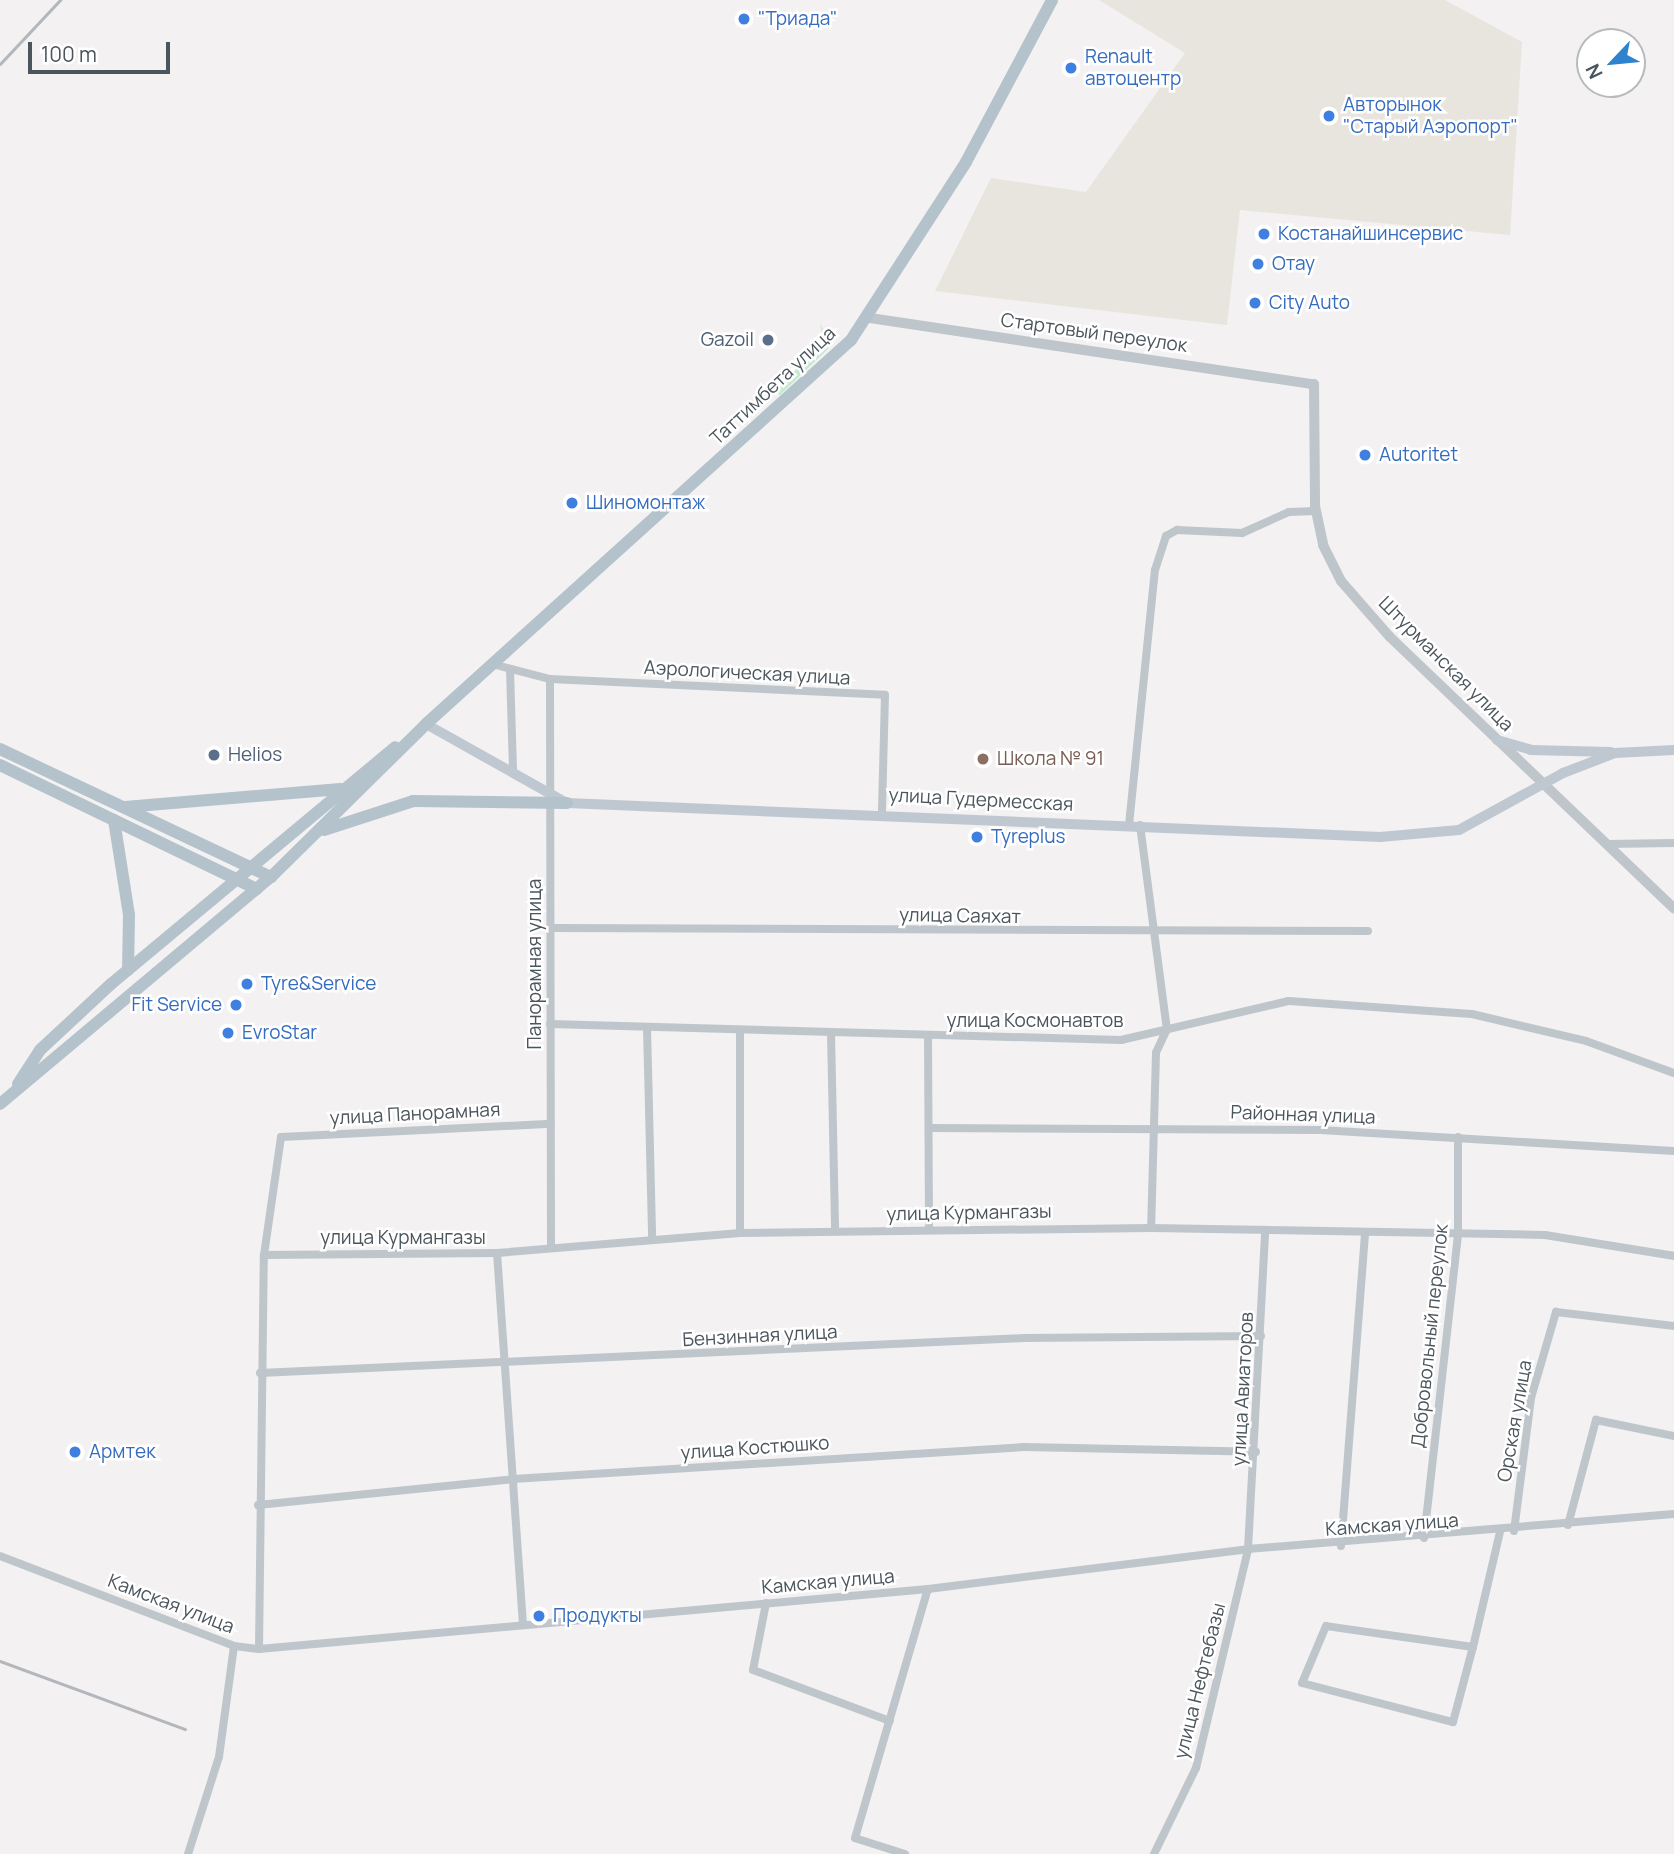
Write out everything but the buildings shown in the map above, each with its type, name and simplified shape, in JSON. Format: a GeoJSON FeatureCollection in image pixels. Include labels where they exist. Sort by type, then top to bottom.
{"type":"FeatureCollection","features":[{"type":"Feature","properties":{"kind":"main road","name":"Таттимбета улица"},"geometry":{"type":"LineString","coordinates":[[426,724],[780,408],[870,318],[966,162],[1052,0]]}},
{"type":"Feature","properties":{"kind":"main road"},"geometry":{"type":"LineString","coordinates":[[426,724],[567,803]]}},
{"type":"Feature","properties":{"kind":"main road"},"geometry":{"type":"LineString","coordinates":[[12,1093],[40,1051],[128,970],[340,789],[426,724]]}},
{"type":"Feature","properties":{"kind":"main road"},"geometry":{"type":"LineString","coordinates":[[0,1104],[271,877],[321,831],[426,724]]}},
{"type":"Feature","properties":{"kind":"main road"},"geometry":{"type":"LineString","coordinates":[[1497,740],[1531,750],[1674,750]]}},
{"type":"Feature","properties":{"kind":"main road"},"geometry":{"type":"LineString","coordinates":[[0,749],[251,864],[271,877]]}},
{"type":"Feature","properties":{"kind":"main road","name":"улица Гудермесская"},"geometry":{"type":"LineString","coordinates":[[567,803],[883,813],[1380,837],[1459,830],[1543,784],[1617,752]]}},
{"type":"Feature","properties":{"kind":"main road"},"geometry":{"type":"LineString","coordinates":[[0,765],[238,875],[257,889]]}},
{"type":"Feature","properties":{"kind":"main road"},"geometry":{"type":"LineString","coordinates":[[122,807],[340,789]]}},
{"type":"Feature","properties":{"kind":"main road"},"geometry":{"type":"LineString","coordinates":[[321,831],[413,802],[548,807],[567,803]]}},
{"type":"Feature","properties":{"kind":"main road"},"geometry":{"type":"LineString","coordinates":[[114,820],[130,915],[128,970]]}},
{"type":"Feature","properties":{"kind":"street","name":"Стартовый переулок"},"geometry":{"type":"LineString","coordinates":[[870,318],[1314,384]]}},
{"type":"Feature","properties":{"kind":"street","name":"Штурманская улица"},"geometry":{"type":"LineString","coordinates":[[1314,384],[1316,511],[1341,581],[1497,740],[1674,908]]}},
{"type":"Feature","properties":{"kind":"street"},"geometry":{"type":"LineString","coordinates":[[1151,1228],[1156,1052],[1167,1029],[1154,933],[1134,825],[1155,570],[1166,536],[1177,530],[1242,533],[1289,512],[1316,511]]}},
{"type":"Feature","properties":{"kind":"street","name":"Аэрологическая улица"},"geometry":{"type":"LineString","coordinates":[[492,664],[550,679],[885,695],[883,813]]}},
{"type":"Feature","properties":{"kind":"street"},"geometry":{"type":"LineString","coordinates":[[510,669],[513,772]]}},
{"type":"Feature","properties":{"kind":"street","name":"Панорамная улица"},"geometry":{"type":"LineString","coordinates":[[550,679],[548,807],[552,928],[551,1248]]}},
{"type":"Feature","properties":{"kind":"street"},"geometry":{"type":"LineString","coordinates":[[1608,844],[1674,843]]}},
{"type":"Feature","properties":{"kind":"street","name":"улица Саяхат"},"geometry":{"type":"LineString","coordinates":[[552,928],[729,924],[1154,933],[1368,930]]}},
{"type":"Feature","properties":{"kind":"street","name":"улица Космонавтов"},"geometry":{"type":"LineString","coordinates":[[550,1024],[1121,1040],[1289,1001],[1458,1013],[1587,1041],[1674,1073]]}},
{"type":"Feature","properties":{"kind":"street"},"geometry":{"type":"LineString","coordinates":[[647,1027],[652,1238]]}},
{"type":"Feature","properties":{"kind":"street"},"geometry":{"type":"LineString","coordinates":[[740,1030],[740,1233]]}},
{"type":"Feature","properties":{"kind":"street"},"geometry":{"type":"LineString","coordinates":[[831,1033],[835,1231]]}},
{"type":"Feature","properties":{"kind":"street"},"geometry":{"type":"LineString","coordinates":[[928,1035],[929,1229]]}},
{"type":"Feature","properties":{"kind":"street","name":"улица Панорамная"},"geometry":{"type":"LineString","coordinates":[[264,1255],[281,1137],[551,1124]]}},
{"type":"Feature","properties":{"kind":"street","name":"Районная улица"},"geometry":{"type":"LineString","coordinates":[[930,1128],[1154,1127],[1458,1137],[1674,1151]]}},
{"type":"Feature","properties":{"kind":"street","name":"Добровольный переулок"},"geometry":{"type":"LineString","coordinates":[[1424,1538],[1458,1234],[1458,1137]]}},
{"type":"Feature","properties":{"kind":"street","name":"улица Курмангазы"},"geometry":{"type":"LineString","coordinates":[[264,1255],[497,1254],[652,1238],[740,1233],[1151,1228],[1545,1235],[1674,1256]]}},
{"type":"Feature","properties":{"kind":"street","name":"улица Авиаторов"},"geometry":{"type":"LineString","coordinates":[[1248,1549],[1256,1452],[1265,1230]]}},
{"type":"Feature","properties":{"kind":"street"},"geometry":{"type":"LineString","coordinates":[[1341,1546],[1365,1232]]}},
{"type":"Feature","properties":{"kind":"street"},"geometry":{"type":"LineString","coordinates":[[497,1254],[523,1623]]}},
{"type":"Feature","properties":{"kind":"street"},"geometry":{"type":"LineString","coordinates":[[259,1649],[258,1505],[264,1255]]}},
{"type":"Feature","properties":{"kind":"street","name":"Орская улица"},"geometry":{"type":"LineString","coordinates":[[1514,1531],[1531,1398],[1556,1312],[1674,1326]]}},
{"type":"Feature","properties":{"kind":"street","name":"Бензинная улица"},"geometry":{"type":"LineString","coordinates":[[260,1373],[504,1364],[1024,1338],[1261,1336]]}},
{"type":"Feature","properties":{"kind":"street"},"geometry":{"type":"LineString","coordinates":[[1568,1525],[1596,1420],[1674,1436]]}},
{"type":"Feature","properties":{"kind":"street","name":"улица Костюшко"},"geometry":{"type":"LineString","coordinates":[[258,1505],[513,1479],[1024,1447],[1256,1452]]}},
{"type":"Feature","properties":{"kind":"street","name":"Камская улица"},"geometry":{"type":"LineString","coordinates":[[0,1556],[234,1646],[259,1649],[523,1623],[928,1589],[1248,1549],[1341,1546],[1674,1514]]}},
{"type":"Feature","properties":{"kind":"street"},"geometry":{"type":"LineString","coordinates":[[1473,1647],[1326,1626],[1301,1683],[1453,1722],[1473,1647],[1500,1532]]}},
{"type":"Feature","properties":{"kind":"street","name":"улица Нефтебазы"},"geometry":{"type":"LineString","coordinates":[[1154,1854],[1196,1768],[1248,1549]]}},
{"type":"Feature","properties":{"kind":"street"},"geometry":{"type":"LineString","coordinates":[[905,1854],[855,1838],[928,1589]]}},
{"type":"Feature","properties":{"kind":"street"},"geometry":{"type":"LineString","coordinates":[[766,1603],[752,1670],[890,1721]]}},
{"type":"Feature","properties":{"kind":"street"},"geometry":{"type":"LineString","coordinates":[[188,1854],[219,1758],[234,1646]]}},
{"type":"Feature","properties":{"kind":"shaded area","name":"Авторынок \"Старый Аэропорт\""},"geometry":{"type":"Polygon","coordinates":[[[1099,0],[1445,0],[1522,42],[1510,235],[1240,210],[1227,325],[935,291],[991,178],[1086,192],[1185,53],[1099,0]]]}},
{"type":"Feature","properties":{"kind":"green space"},"geometry":{"type":"Polygon","coordinates":[[[820,323],[831,346],[780,395],[774,391],[824,343],[820,323]]]}},
{"type":"Feature","properties":{"kind":"railway"},"geometry":{"type":"LineString","coordinates":[[0,64],[60,0]]}},
{"type":"Feature","properties":{"kind":"railway"},"geometry":{"type":"LineString","coordinates":[[0,1661],[185,1729]]}},
{"type":"Feature","properties":{"kind":"place","name":"\"Триада\""},"geometry":{"type":"Point","coordinates":[744,19]}},
{"type":"Feature","properties":{"kind":"place","name":"Renault автоцентр"},"geometry":{"type":"Point","coordinates":[1071,68]}},
{"type":"Feature","properties":{"kind":"place","name":"Авторынок \"Старый Аэропорт\""},"geometry":{"type":"Point","coordinates":[1329,116]}},
{"type":"Feature","properties":{"kind":"place","name":"Костанайшинсервис"},"geometry":{"type":"Point","coordinates":[1264,234]}},
{"type":"Feature","properties":{"kind":"place","name":"Отау"},"geometry":{"type":"Point","coordinates":[1258,264]}},
{"type":"Feature","properties":{"kind":"place","name":"City Auto"},"geometry":{"type":"Point","coordinates":[1255,303]}},
{"type":"Feature","properties":{"kind":"place","name":"Gazoil"},"geometry":{"type":"Point","coordinates":[768,340]}},
{"type":"Feature","properties":{"kind":"place","name":"Autoritet"},"geometry":{"type":"Point","coordinates":[1365,455]}},
{"type":"Feature","properties":{"kind":"place","name":"Шиномонтаж"},"geometry":{"type":"Point","coordinates":[572,503]}},
{"type":"Feature","properties":{"kind":"place","name":"Helios"},"geometry":{"type":"Point","coordinates":[214,755]}},
{"type":"Feature","properties":{"kind":"place","name":"Школа № 91"},"geometry":{"type":"Point","coordinates":[983,759]}},
{"type":"Feature","properties":{"kind":"place","name":"Tyreplus"},"geometry":{"type":"Point","coordinates":[977,837]}},
{"type":"Feature","properties":{"kind":"place","name":"Tyre&Service"},"geometry":{"type":"Point","coordinates":[247,984]}},
{"type":"Feature","properties":{"kind":"place","name":"Fit Service"},"geometry":{"type":"Point","coordinates":[236,1005]}},
{"type":"Feature","properties":{"kind":"place","name":"EvroStar"},"geometry":{"type":"Point","coordinates":[228,1033]}},
{"type":"Feature","properties":{"kind":"place","name":"Армтек"},"geometry":{"type":"Point","coordinates":[75,1452]}},
{"type":"Feature","properties":{"kind":"place","name":"Продукты"},"geometry":{"type":"Point","coordinates":[539,1616]}}]}
